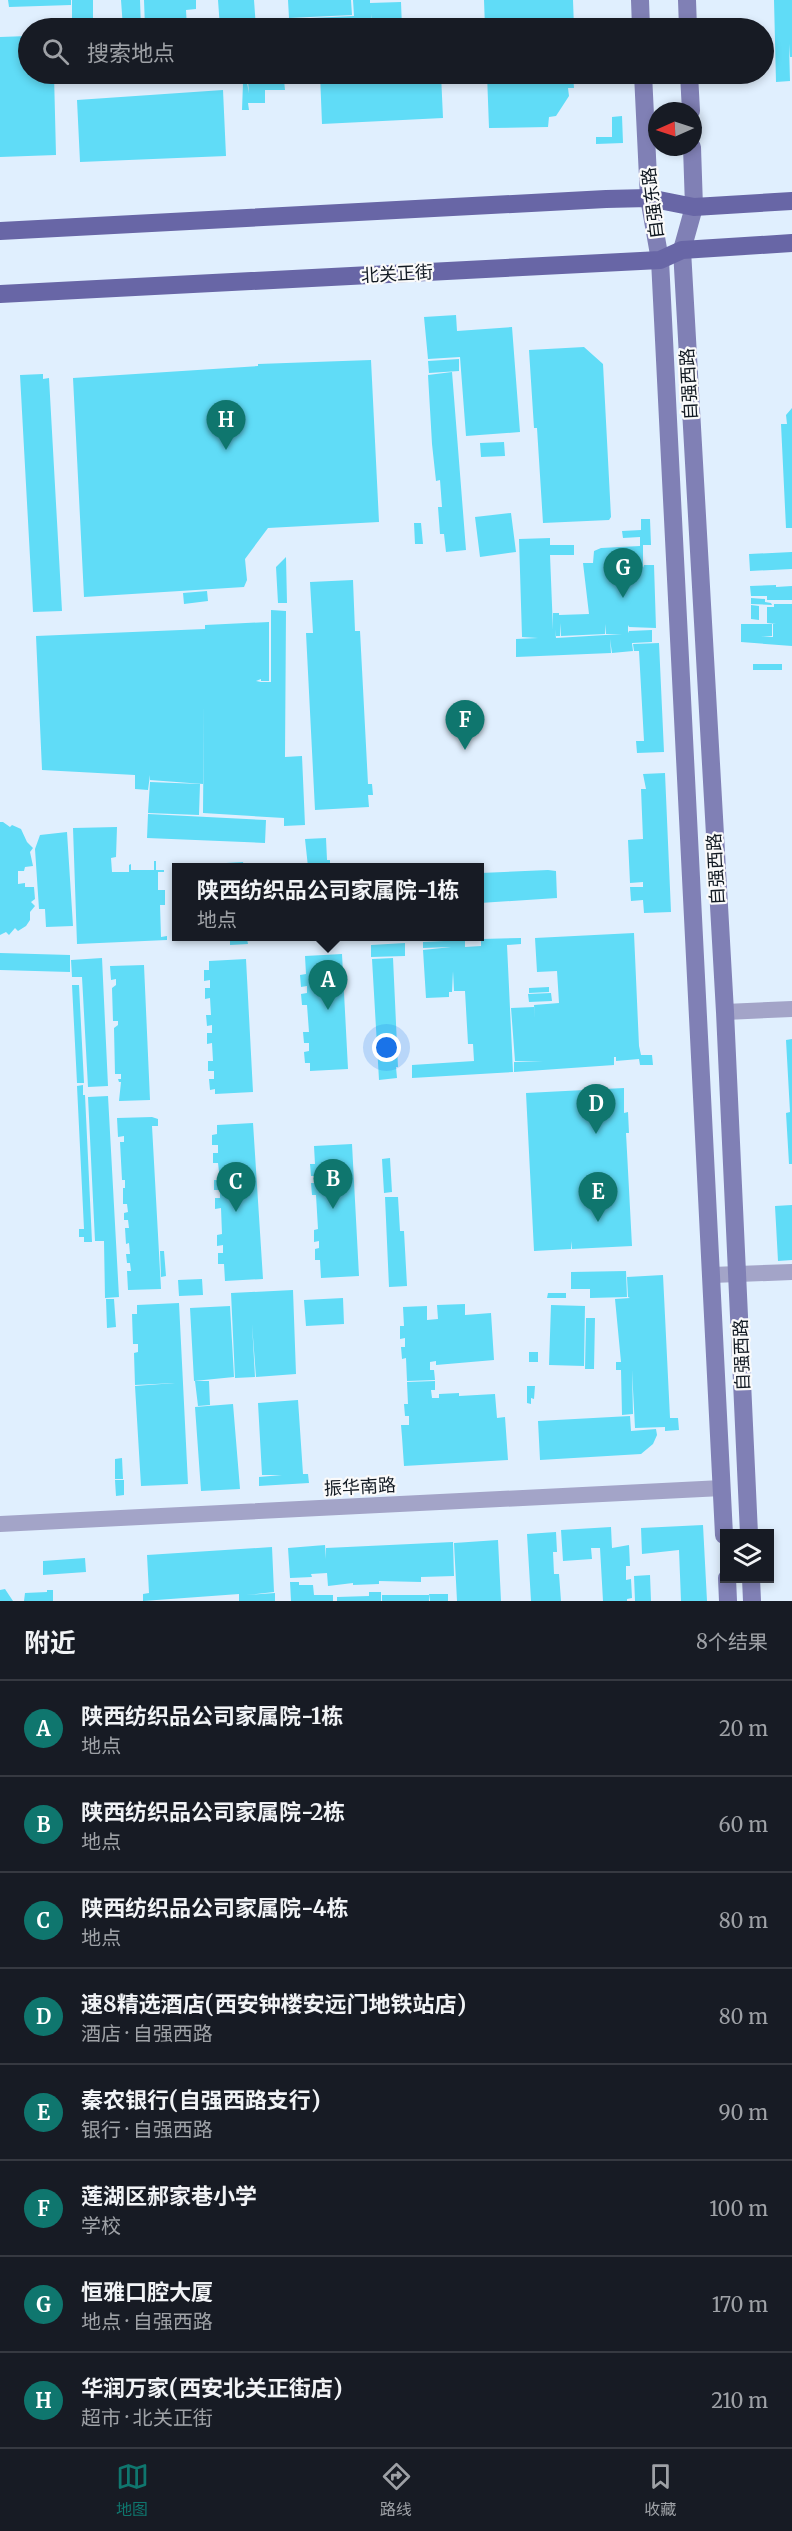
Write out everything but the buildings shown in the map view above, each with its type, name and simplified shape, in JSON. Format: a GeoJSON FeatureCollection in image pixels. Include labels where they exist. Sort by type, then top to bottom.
{"type":"FeatureCollection","features":[{"type":"Feature","properties":{"kind":"main road"},"geometry":{"type":"LineString","coordinates":[[640,0],[641,18]]}},
{"type":"Feature","properties":{"kind":"main road"},"geometry":{"type":"LineString","coordinates":[[687,0],[688,18]]}},
{"type":"Feature","properties":{"kind":"main road","name":"自强东路"},"geometry":{"type":"LineString","coordinates":[[643,84],[649,198],[660,260]]}},
{"type":"Feature","properties":{"kind":"main road"},"geometry":{"type":"LineString","coordinates":[[690,84],[691,102]]}},
{"type":"Feature","properties":{"kind":"main road"},"geometry":{"type":"LineString","coordinates":[[692,156],[694,207]]}},
{"type":"Feature","properties":{"kind":"main road"},"geometry":{"type":"LineString","coordinates":[[0,231],[649,198],[694,207],[792,201]]}},
{"type":"Feature","properties":{"kind":"main road","name":"自强西路"},"geometry":{"type":"LineString","coordinates":[[694,207],[682,250],[724,1012],[749,1529]]}},
{"type":"Feature","properties":{"kind":"main road","name":"北关正街"},"geometry":{"type":"LineString","coordinates":[[0,294],[660,260],[682,250],[792,243]]}},
{"type":"Feature","properties":{"kind":"main road","name":"自强西路"},"geometry":{"type":"LineString","coordinates":[[660,260],[724,1529]]}},
{"type":"Feature","properties":{"kind":"main road"},"geometry":{"type":"LineString","coordinates":[[727,1583],[728,1601]]}},
{"type":"Feature","properties":{"kind":"main road"},"geometry":{"type":"LineString","coordinates":[[751,1583],[752,1601]]}},
{"type":"Feature","properties":{"kind":"street"},"geometry":{"type":"LineString","coordinates":[[724,1012],[792,1009]]}},
{"type":"Feature","properties":{"kind":"street"},"geometry":{"type":"LineString","coordinates":[[712,1275],[792,1272]]}},
{"type":"Feature","properties":{"kind":"street","name":"振华南路"},"geometry":{"type":"LineString","coordinates":[[0,1524],[722,1488]]}},
{"type":"Feature","properties":{"kind":"place","name":"华润万家(西安北关正街店)"},"geometry":{"type":"Point","coordinates":[226,450]}},
{"type":"Feature","properties":{"kind":"place","name":"恒雅口腔大厦"},"geometry":{"type":"Point","coordinates":[623,598]}},
{"type":"Feature","properties":{"kind":"place","name":"莲湖区郝家巷小学"},"geometry":{"type":"Point","coordinates":[465,750]}},
{"type":"Feature","properties":{"kind":"place","name":"陕西纺织品公司家属院-1栋"},"geometry":{"type":"Point","coordinates":[328,1010]}},
{"type":"Feature","properties":{"kind":"place","name":"速8精选酒店(西安钟楼安远门地铁站店)"},"geometry":{"type":"Point","coordinates":[596,1134]}},
{"type":"Feature","properties":{"kind":"place","name":"陕西纺织品公司家属院-2栋"},"geometry":{"type":"Point","coordinates":[333,1209]}},
{"type":"Feature","properties":{"kind":"place","name":"陕西纺织品公司家属院-4栋"},"geometry":{"type":"Point","coordinates":[236,1212]}},
{"type":"Feature","properties":{"kind":"place","name":"秦农银行(自强西路支行)"},"geometry":{"type":"Point","coordinates":[598,1222]}}]}
